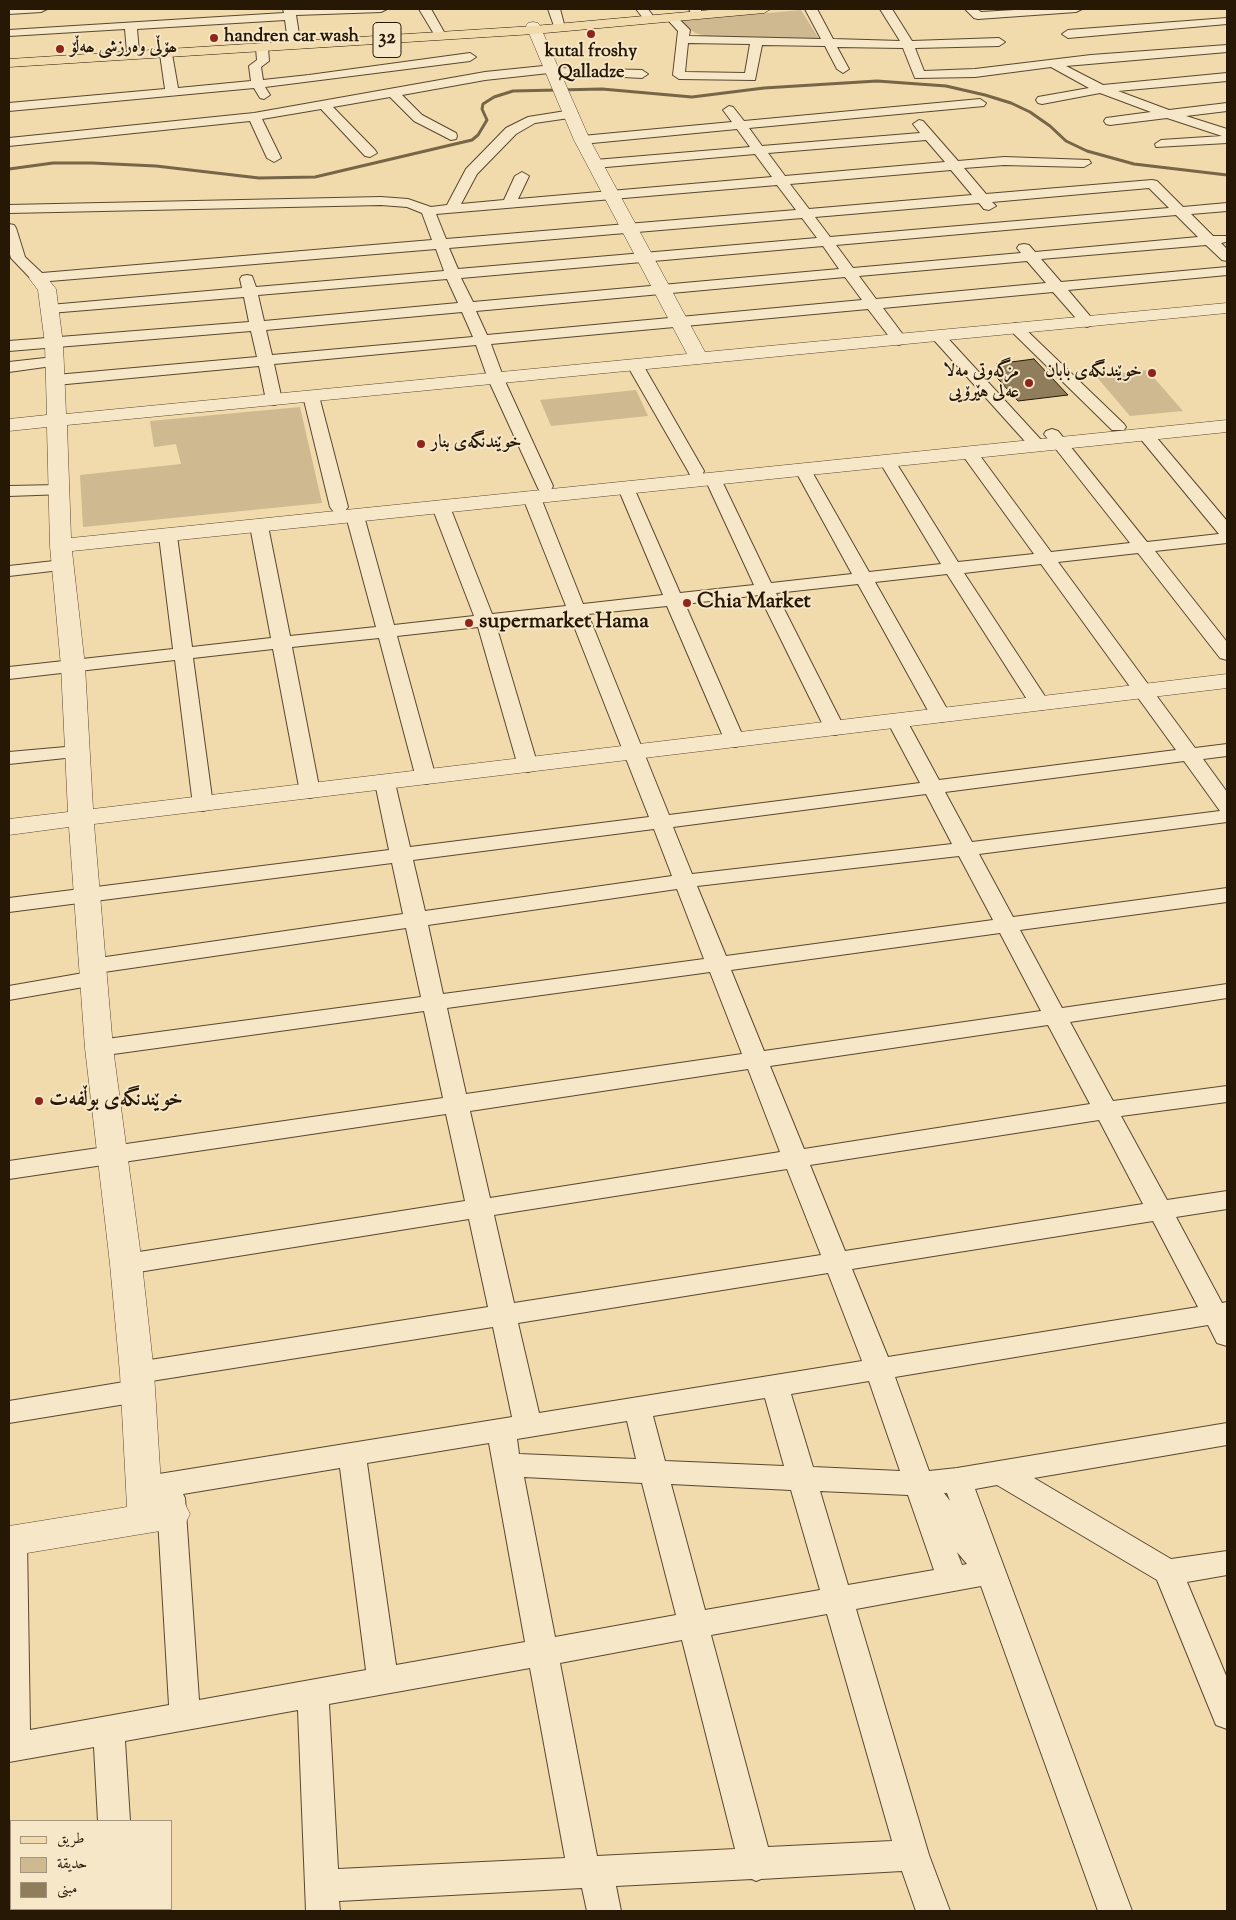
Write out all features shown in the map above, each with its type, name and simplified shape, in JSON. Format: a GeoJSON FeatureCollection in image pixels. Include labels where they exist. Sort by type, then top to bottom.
{"type":"FeatureCollection","features":[{"type":"Feature","properties":{"kind":"main road","name":"32"},"geometry":{"type":"LineString","coordinates":[[9,58],[534,28],[645,12],[712,9]]}},
{"type":"Feature","properties":{"kind":"main road","name":"32"},"geometry":{"type":"LineString","coordinates":[[9,63],[466,35],[764,9]]}},
{"type":"Feature","properties":{"kind":"street"},"geometry":{"type":"LineString","coordinates":[[9,11],[41,9]]}},
{"type":"Feature","properties":{"kind":"street"},"geometry":{"type":"LineString","coordinates":[[208,9],[211,21]]}},
{"type":"Feature","properties":{"kind":"street"},"geometry":{"type":"LineString","coordinates":[[9,33],[211,21],[289,12],[381,9]]}},
{"type":"Feature","properties":{"kind":"street"},"geometry":{"type":"LineString","coordinates":[[425,9],[438,32]]}},
{"type":"Feature","properties":{"kind":"street"},"geometry":{"type":"LineString","coordinates":[[554,9],[558,24]]}},
{"type":"Feature","properties":{"kind":"street"},"geometry":{"type":"LineString","coordinates":[[811,9],[843,69]]}},
{"type":"Feature","properties":{"kind":"street"},"geometry":{"type":"LineString","coordinates":[[886,9],[908,45],[919,75],[975,73],[1017,66],[1227,48]]}},
{"type":"Feature","properties":{"kind":"street"},"geometry":{"type":"LineString","coordinates":[[974,12],[1076,9]]}},
{"type":"Feature","properties":{"kind":"street"},"geometry":{"type":"LineString","coordinates":[[1044,11],[1091,59]]}},
{"type":"Feature","properties":{"kind":"street"},"geometry":{"type":"LineString","coordinates":[[289,12],[294,41]]}},
{"type":"Feature","properties":{"kind":"street"},"geometry":{"type":"LineString","coordinates":[[974,12],[1017,66]]}},
{"type":"Feature","properties":{"kind":"street"},"geometry":{"type":"LineString","coordinates":[[1201,13],[1221,22],[1227,31]]}},
{"type":"Feature","properties":{"kind":"street"},"geometry":{"type":"LineString","coordinates":[[672,18],[684,30],[679,75],[751,77],[756,42]]}},
{"type":"Feature","properties":{"kind":"street"},"geometry":{"type":"LineString","coordinates":[[1062,29],[1221,22]]}},
{"type":"Feature","properties":{"kind":"street"},"geometry":{"type":"LineString","coordinates":[[131,26],[133,52]]}},
{"type":"Feature","properties":{"kind":"street"},"geometry":{"type":"LineString","coordinates":[[534,28],[564,94],[582,140],[699,359]]}},
{"type":"Feature","properties":{"kind":"street"},"geometry":{"type":"LineString","coordinates":[[466,35],[470,57],[485,76]]}},
{"type":"Feature","properties":{"kind":"street"},"geometry":{"type":"LineString","coordinates":[[684,39],[908,45],[999,42]]}},
{"type":"Feature","properties":{"kind":"street"},"geometry":{"type":"LineString","coordinates":[[262,48],[263,61],[254,66],[257,83],[274,114]]}},
{"type":"Feature","properties":{"kind":"street"},"geometry":{"type":"LineString","coordinates":[[166,54],[172,91]]}},
{"type":"Feature","properties":{"kind":"street"},"geometry":{"type":"LineString","coordinates":[[9,106],[257,83],[309,80],[470,57]]}},
{"type":"Feature","properties":{"kind":"street"},"geometry":{"type":"LineString","coordinates":[[1052,64],[1101,88],[1165,113],[1227,133]]}},
{"type":"Feature","properties":{"kind":"street"},"geometry":{"type":"LineString","coordinates":[[417,65],[434,85]]}},
{"type":"Feature","properties":{"kind":"street"},"geometry":{"type":"LineString","coordinates":[[9,142],[254,117],[325,106],[485,76],[554,73],[642,74]]}},
{"type":"Feature","properties":{"kind":"street"},"geometry":{"type":"LineString","coordinates":[[1042,100],[1101,88],[1227,77]]}},
{"type":"Feature","properties":{"kind":"street"},"geometry":{"type":"LineString","coordinates":[[393,93],[418,118],[451,136]]}},
{"type":"Feature","properties":{"kind":"street"},"geometry":{"type":"LineString","coordinates":[[582,140],[980,102]]}},
{"type":"Feature","properties":{"kind":"street"},"geometry":{"type":"LineString","coordinates":[[325,106],[370,154]]}},
{"type":"Feature","properties":{"kind":"street"},"geometry":{"type":"LineString","coordinates":[[1110,120],[1227,107]]}},
{"type":"Feature","properties":{"kind":"street"},"geometry":{"type":"LineString","coordinates":[[729,110],[899,340]]}},
{"type":"Feature","properties":{"kind":"street"},"geometry":{"type":"LineString","coordinates":[[907,110],[1087,322]]}},
{"type":"Feature","properties":{"kind":"street"},"geometry":{"type":"LineString","coordinates":[[451,210],[471,172],[511,131],[532,120],[572,114]]}},
{"type":"Feature","properties":{"kind":"street"},"geometry":{"type":"LineString","coordinates":[[254,117],[274,158]]}},
{"type":"Feature","properties":{"kind":"street"},"geometry":{"type":"LineString","coordinates":[[595,164],[929,136]]}},
{"type":"Feature","properties":{"kind":"street"},"geometry":{"type":"LineString","coordinates":[[1161,144],[1227,139]]}},
{"type":"Feature","properties":{"kind":"street"},"geometry":{"type":"LineString","coordinates":[[9,209],[382,201],[408,203],[428,211],[1004,161],[1084,163]]}},
{"type":"Feature","properties":{"kind":"street"},"geometry":{"type":"LineString","coordinates":[[509,205],[522,176]]}},
{"type":"Feature","properties":{"kind":"street"},"geometry":{"type":"LineString","coordinates":[[23,269],[243,261],[1152,184],[1227,257]]}},
{"type":"Feature","properties":{"kind":"street"},"geometry":{"type":"LineString","coordinates":[[50,309],[1227,206]]}},
{"type":"Feature","properties":{"kind":"street"},"geometry":{"type":"LineString","coordinates":[[428,211],[453,275],[482,340],[538,492],[577,610],[879,1369],[952,1579]]}},
{"type":"Feature","properties":{"kind":"street"},"geometry":{"type":"LineString","coordinates":[[9,232],[23,269],[47,289],[50,309],[55,362],[58,490],[73,666],[81,820],[99,1048],[126,1264],[138,1382],[141,1451],[161,1501],[185,1716]]}},
{"type":"Feature","properties":{"kind":"street"},"geometry":{"type":"LineString","coordinates":[[9,367],[55,362],[258,326],[1227,239]]}},
{"type":"Feature","properties":{"kind":"street"},"geometry":{"type":"LineString","coordinates":[[243,261],[274,400]]}},
{"type":"Feature","properties":{"kind":"street"},"geometry":{"type":"LineString","coordinates":[[9,346],[55,362],[266,361],[1227,271]]}},
{"type":"Feature","properties":{"kind":"street"},"geometry":{"type":"LineString","coordinates":[[9,426],[1227,308]]}},
{"type":"Feature","properties":{"kind":"street"},"geometry":{"type":"LineString","coordinates":[[1016,328],[1118,427]]}},
{"type":"Feature","properties":{"kind":"street"},"geometry":{"type":"LineString","coordinates":[[938,336],[1045,439],[1143,547],[1227,654]]}},
{"type":"Feature","properties":{"kind":"street"},"geometry":{"type":"LineString","coordinates":[[635,365],[704,475],[765,589],[835,728]]}},
{"type":"Feature","properties":{"kind":"street"},"geometry":{"type":"LineString","coordinates":[[311,396],[385,631],[426,778]]}},
{"type":"Feature","properties":{"kind":"street"},"geometry":{"type":"LineString","coordinates":[[62,549],[259,526],[347,511],[441,507],[538,492],[626,488],[704,475],[803,470],[887,461],[926,452],[969,452],[1118,427],[1227,416]]}},
{"type":"Feature","properties":{"kind":"street"},"geometry":{"type":"LineString","coordinates":[[9,571],[62,549],[347,511],[1045,439],[1145,434],[1227,426]]}},
{"type":"Feature","properties":{"kind":"street"},"geometry":{"type":"LineString","coordinates":[[1145,434],[1227,532]]}},
{"type":"Feature","properties":{"kind":"street"},"geometry":{"type":"LineString","coordinates":[[969,452],[1227,806]]}},
{"type":"Feature","properties":{"kind":"street"},"geometry":{"type":"LineString","coordinates":[[887,461],[952,568],[1040,704]]}},
{"type":"Feature","properties":{"kind":"street"},"geometry":{"type":"LineString","coordinates":[[803,470],[941,716]]}},
{"type":"Feature","properties":{"kind":"street"},"geometry":{"type":"LineString","coordinates":[[626,488],[736,741]]}},
{"type":"Feature","properties":{"kind":"street"},"geometry":{"type":"LineString","coordinates":[[9,490],[58,490]]}},
{"type":"Feature","properties":{"kind":"street"},"geometry":{"type":"LineString","coordinates":[[441,507],[485,620],[528,766]]}},
{"type":"Feature","properties":{"kind":"street"},"geometry":{"type":"LineString","coordinates":[[259,526],[310,792]]}},
{"type":"Feature","properties":{"kind":"street"},"geometry":{"type":"LineString","coordinates":[[168,536],[203,805]]}},
{"type":"Feature","properties":{"kind":"street"},"geometry":{"type":"LineString","coordinates":[[9,673],[1227,538]]}},
{"type":"Feature","properties":{"kind":"street"},"geometry":{"type":"LineString","coordinates":[[9,827],[81,820],[1227,681]]}},
{"type":"Feature","properties":{"kind":"street"},"geometry":{"type":"LineString","coordinates":[[897,721],[1160,1211],[1223,1320],[879,1369],[352,1455],[161,1501],[10,1541],[12,1748],[991,1572]]}},
{"type":"Feature","properties":{"kind":"street"},"geometry":{"type":"LineString","coordinates":[[9,905],[1227,750]]}},
{"type":"Feature","properties":{"kind":"street"},"geometry":{"type":"LineString","coordinates":[[9,758],[78,752]]}},
{"type":"Feature","properties":{"kind":"street"},"geometry":{"type":"LineString","coordinates":[[385,783],[503,1315],[514,1428],[507,1465],[543,1652],[591,1873],[604,1911]]}},
{"type":"Feature","properties":{"kind":"street"},"geometry":{"type":"LineString","coordinates":[[9,993],[93,972],[415,918],[685,881],[966,849],[1227,816]]}},
{"type":"Feature","properties":{"kind":"street"},"geometry":{"type":"LineString","coordinates":[[99,1048],[1227,895]]}},
{"type":"Feature","properties":{"kind":"street"},"geometry":{"type":"LineString","coordinates":[[9,1170],[1227,991]]}},
{"type":"Feature","properties":{"kind":"street"},"geometry":{"type":"LineString","coordinates":[[126,1264],[1106,1110],[1227,1094]]}},
{"type":"Feature","properties":{"kind":"street"},"geometry":{"type":"LineString","coordinates":[[9,1412],[138,1382],[503,1315],[1227,1200]]}},
{"type":"Feature","properties":{"kind":"street"},"geometry":{"type":"LineString","coordinates":[[775,1386],[913,1856],[933,1911]]}},
{"type":"Feature","properties":{"kind":"street"},"geometry":{"type":"LineString","coordinates":[[637,1408],[756,1864]]}},
{"type":"Feature","properties":{"kind":"street"},"geometry":{"type":"LineString","coordinates":[[507,1465],[919,1484],[957,1480],[1227,1434]]}},
{"type":"Feature","properties":{"kind":"street"},"geometry":{"type":"LineString","coordinates":[[352,1455],[383,1681]]}},
{"type":"Feature","properties":{"kind":"street"},"geometry":{"type":"LineString","coordinates":[[999,1472],[1168,1572],[1220,1680],[1227,1716]]}},
{"type":"Feature","properties":{"kind":"street"},"geometry":{"type":"LineString","coordinates":[[952,1579],[957,1480]]}},
{"type":"Feature","properties":{"kind":"street"},"geometry":{"type":"LineString","coordinates":[[957,1480],[1115,1911]]}},
{"type":"Feature","properties":{"kind":"street"},"geometry":{"type":"LineString","coordinates":[[919,1484],[991,1572]]}},
{"type":"Feature","properties":{"kind":"street"},"geometry":{"type":"LineString","coordinates":[[1168,1572],[1227,1563]]}},
{"type":"Feature","properties":{"kind":"street"},"geometry":{"type":"LineString","coordinates":[[313,1694],[322,1899],[591,1873],[913,1856]]}},
{"type":"Feature","properties":{"kind":"street"},"geometry":{"type":"LineString","coordinates":[[109,1730],[114,1820]]}},
{"type":"Feature","properties":{"kind":"green space"},"geometry":{"type":"Polygon","coordinates":[[[801,10],[821,42],[710,37],[695,33],[679,21],[801,10]]]}},
{"type":"Feature","properties":{"kind":"green space"},"geometry":{"type":"Polygon","coordinates":[[[1147,370],[1183,411],[1130,416],[1096,376],[1147,370]]]}},
{"type":"Feature","properties":{"kind":"green space"},"geometry":{"type":"Polygon","coordinates":[[[636,390],[648,416],[551,426],[540,400],[636,390]]]}},
{"type":"Feature","properties":{"kind":"green space"},"geometry":{"type":"Polygon","coordinates":[[[300,407],[322,503],[83,527],[80,475],[181,464],[176,444],[154,447],[150,421],[300,407]]]}},
{"type":"Feature","properties":{"kind":"building","name":"مزگەوتی مەلا عەلی هێرۆیی"},"geometry":{"type":"Polygon","coordinates":[[[1034,359],[1068,395],[1018,401],[991,371],[1002,370],[996,364],[1034,359]]]}},
{"type":"Feature","properties":{"kind":"waterway"},"geometry":{"type":"LineString","coordinates":[[9,169],[53,163],[92,163],[156,166],[259,178],[315,177],[472,140],[478,135],[487,120],[482,109],[483,104],[494,97],[513,91],[602,89],[692,97],[764,88],[877,81],[946,86],[985,95],[1011,103],[1030,112],[1050,126],[1066,141],[1087,151],[1134,164],[1227,175]]}},
{"type":"Feature","properties":{"kind":"place","name":"kutal froshy Qalladze"},"geometry":{"type":"Point","coordinates":[591,34]}},
{"type":"Feature","properties":{"kind":"place","name":"handren car wash"},"geometry":{"type":"Point","coordinates":[214,38]}},
{"type":"Feature","properties":{"kind":"place","name":"ھۆڵی وەرزشی ھەڵۆ"},"geometry":{"type":"Point","coordinates":[60,49]}},
{"type":"Feature","properties":{"kind":"place","name":"خوێندنگەی بابان"},"geometry":{"type":"Point","coordinates":[1152,373]}},
{"type":"Feature","properties":{"kind":"place","name":"مزگەوتی مەلا عەلی هێرۆیی"},"geometry":{"type":"Point","coordinates":[1029,383]}},
{"type":"Feature","properties":{"kind":"place","name":"خوێندنگەی بنار"},"geometry":{"type":"Point","coordinates":[421,444]}},
{"type":"Feature","properties":{"kind":"place","name":"Chia Market"},"geometry":{"type":"Point","coordinates":[687,603]}},
{"type":"Feature","properties":{"kind":"place","name":"supermarket Hama"},"geometry":{"type":"Point","coordinates":[469,623]}},
{"type":"Feature","properties":{"kind":"place","name":"خوێندنگەی بوڵفەت"},"geometry":{"type":"Point","coordinates":[39,1101]}}]}
